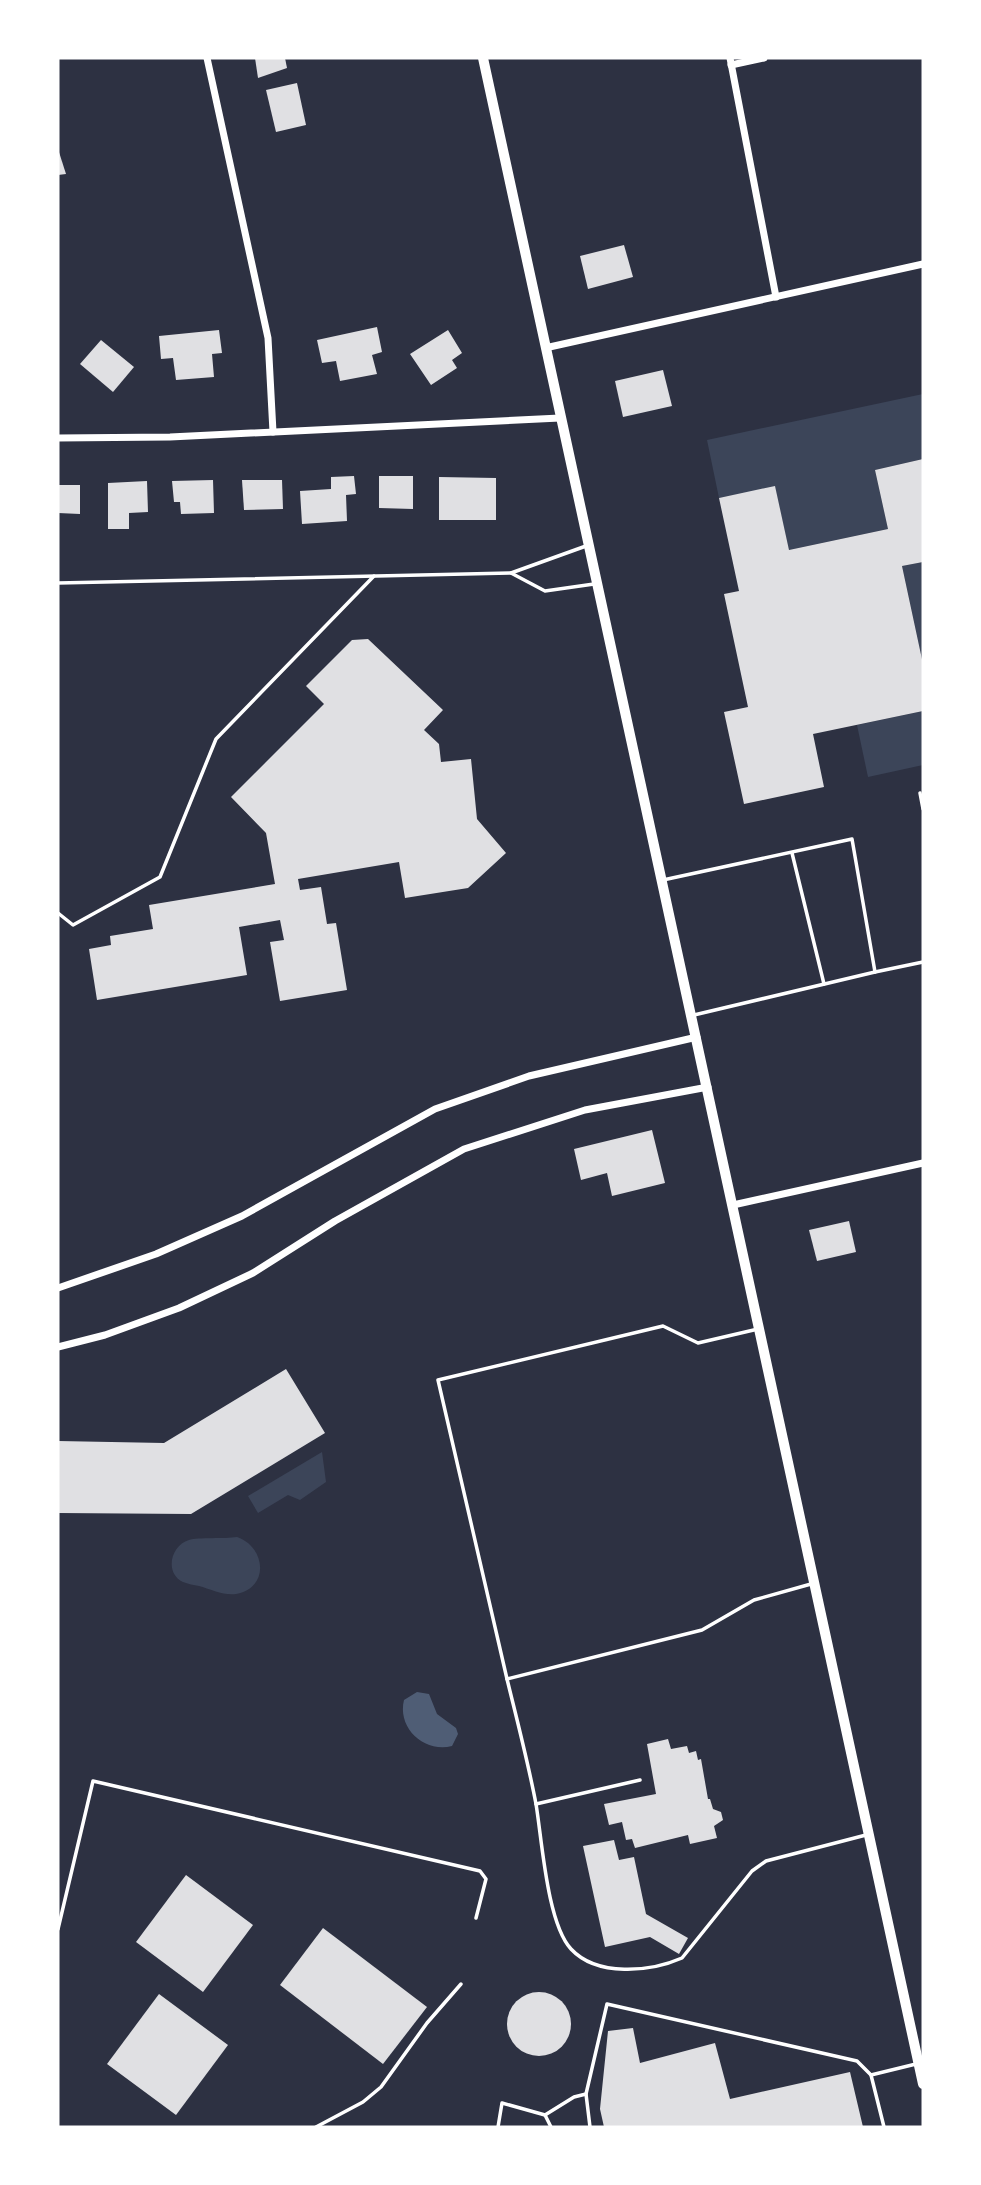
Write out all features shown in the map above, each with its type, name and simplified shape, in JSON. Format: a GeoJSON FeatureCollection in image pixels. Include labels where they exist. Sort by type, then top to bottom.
{"type":"FeatureCollection","features":[{"type":"Feature","properties":{"kind":"main road"},"geometry":{"type":"LineString","coordinates":[[483,58],[923,2084]]}},
{"type":"Feature","properties":{"kind":"street"},"geometry":{"type":"LineString","coordinates":[[207,58],[268,338],[273,432]]}},
{"type":"Feature","properties":{"kind":"street"},"geometry":{"type":"LineString","coordinates":[[764,58],[731,61],[776,297]]}},
{"type":"Feature","properties":{"kind":"street"},"geometry":{"type":"LineString","coordinates":[[545,348],[923,264]]}},
{"type":"Feature","properties":{"kind":"street"},"geometry":{"type":"LineString","coordinates":[[58,438],[273,432],[560,418]]}},
{"type":"Feature","properties":{"kind":"street"},"geometry":{"type":"LineString","coordinates":[[58,1288],[156,1254],[242,1216],[435,1109],[529,1076],[697,1037]]}},
{"type":"Feature","properties":{"kind":"street"},"geometry":{"type":"LineString","coordinates":[[58,1347],[105,1335],[179,1308],[253,1273],[335,1222],[464,1149],[585,1111],[708,1087]]}},
{"type":"Feature","properties":{"kind":"street"},"geometry":{"type":"LineString","coordinates":[[733,1205],[923,1163]]}},
{"type":"Feature","properties":{"kind":"lane"},"geometry":{"type":"LineString","coordinates":[[58,583],[511,573],[588,545]]}},
{"type":"Feature","properties":{"kind":"lane"},"geometry":{"type":"LineString","coordinates":[[511,573],[545,591],[597,583]]}},
{"type":"Feature","properties":{"kind":"lane"},"geometry":{"type":"LineString","coordinates":[[58,913],[73,925],[160,877],[216,739],[374,576]]}},
{"type":"Feature","properties":{"kind":"lane"},"geometry":{"type":"LineString","coordinates":[[920,793],[923,809]]}},
{"type":"Feature","properties":{"kind":"lane"},"geometry":{"type":"LineString","coordinates":[[662,880],[852,839],[875,972]]}},
{"type":"Feature","properties":{"kind":"lane"},"geometry":{"type":"LineString","coordinates":[[792,853],[824,984]]}},
{"type":"Feature","properties":{"kind":"lane"},"geometry":{"type":"LineString","coordinates":[[692,1015],[923,962]]}},
{"type":"Feature","properties":{"kind":"lane"},"geometry":{"type":"LineString","coordinates":[[760,1328],[698,1343],[663,1326],[438,1380],[536,1804],[545,1867],[557,1921],[569,1948],[603,1968],[665,1965],[682,1958],[734,1891],[759,1866],[868,1834]]}},
{"type":"Feature","properties":{"kind":"lane"},"geometry":{"type":"LineString","coordinates":[[507,1679],[702,1630],[754,1600],[815,1583]]}},
{"type":"Feature","properties":{"kind":"lane"},"geometry":{"type":"LineString","coordinates":[[536,1804],[640,1780]]}},
{"type":"Feature","properties":{"kind":"lane"},"geometry":{"type":"LineString","coordinates":[[58,1929],[93,1781],[480,1871],[486,1879],[476,1918]]}},
{"type":"Feature","properties":{"kind":"lane"},"geometry":{"type":"LineString","coordinates":[[316,2127],[363,2102],[381,2087],[427,2023],[461,1984]]}},
{"type":"Feature","properties":{"kind":"lane"},"geometry":{"type":"LineString","coordinates":[[590,2127],[586,2094],[607,2004],[858,2061],[872,2075],[884,2127]]}},
{"type":"Feature","properties":{"kind":"lane"},"geometry":{"type":"LineString","coordinates":[[872,2075],[919,2064]]}},
{"type":"Feature","properties":{"kind":"lane"},"geometry":{"type":"LineString","coordinates":[[498,2127],[502,2103],[545,2115],[574,2097],[586,2094]]}},
{"type":"Feature","properties":{"kind":"lane"},"geometry":{"type":"LineString","coordinates":[[545,2115],[551,2127]]}},
{"type":"Feature","properties":{"kind":"shaded area"},"geometry":{"type":"Polygon","coordinates":[[[923,394],[923,459],[875,470],[888,529],[789,550],[775,487],[719,498],[707,440],[923,394]]]}},
{"type":"Feature","properties":{"kind":"shaded area"},"geometry":{"type":"Polygon","coordinates":[[[923,562],[923,664],[902,566],[923,562]]]}},
{"type":"Feature","properties":{"kind":"shaded area"},"geometry":{"type":"Polygon","coordinates":[[[923,711],[923,765],[868,777],[857,725],[923,711]]]}},
{"type":"Feature","properties":{"kind":"shaded area"},"geometry":{"type":"Polygon","coordinates":[[[322,1452],[326,1482],[300,1500],[288,1495],[258,1513],[248,1496],[322,1452]]]}},
{"type":"Feature","properties":{"kind":"shaded area"},"geometry":{"type":"Polygon","coordinates":[[[237,1537],[254,1549],[260,1567],[255,1584],[247,1590],[236,1594],[222,1593],[183,1582],[173,1572],[174,1553],[183,1543],[193,1539],[237,1537]]]}},
{"type":"Feature","properties":{"kind":"shaded area"},"geometry":{"type":"Polygon","coordinates":[[[417,1692],[429,1694],[437,1714],[456,1728],[458,1734],[452,1746],[432,1746],[423,1742],[409,1729],[403,1710],[404,1700],[417,1692]]]}},
{"type":"Feature","properties":{"kind":"building"},"geometry":{"type":"Polygon","coordinates":[[[255,58],[285,58],[287,68],[258,78],[255,58]]]}},
{"type":"Feature","properties":{"kind":"building"},"geometry":{"type":"Polygon","coordinates":[[[297,83],[306,125],[276,132],[266,90],[297,83]]]}},
{"type":"Feature","properties":{"kind":"building"},"geometry":{"type":"Polygon","coordinates":[[[58,149],[66,174],[58,175],[58,149]]]}},
{"type":"Feature","properties":{"kind":"building"},"geometry":{"type":"Polygon","coordinates":[[[624,245],[633,277],[588,289],[580,256],[624,245]]]}},
{"type":"Feature","properties":{"kind":"building"},"geometry":{"type":"Polygon","coordinates":[[[377,327],[382,352],[372,355],[377,374],[340,381],[336,361],[322,363],[317,340],[377,327]]]}},
{"type":"Feature","properties":{"kind":"building"},"geometry":{"type":"Polygon","coordinates":[[[219,330],[222,353],[212,354],[214,377],[176,380],[173,358],[161,359],[159,336],[219,330]]]}},
{"type":"Feature","properties":{"kind":"building"},"geometry":{"type":"Polygon","coordinates":[[[448,330],[462,353],[452,360],[457,368],[431,385],[410,354],[448,330]]]}},
{"type":"Feature","properties":{"kind":"building"},"geometry":{"type":"Polygon","coordinates":[[[101,340],[134,367],[113,392],[80,364],[101,340]]]}},
{"type":"Feature","properties":{"kind":"building"},"geometry":{"type":"Polygon","coordinates":[[[663,370],[672,406],[623,417],[615,381],[663,370]]]}},
{"type":"Feature","properties":{"kind":"building"},"geometry":{"type":"Polygon","coordinates":[[[923,459],[923,562],[902,566],[923,664],[923,711],[813,734],[824,787],[744,804],[724,712],[748,707],[724,594],[739,591],[719,498],[775,486],[789,550],[888,529],[875,470],[923,459]]]}},
{"type":"Feature","properties":{"kind":"building"},"geometry":{"type":"Polygon","coordinates":[[[354,476],[356,494],[346,495],[347,521],[302,524],[300,491],[331,489],[331,477],[354,476]]]}},
{"type":"Feature","properties":{"kind":"building"},"geometry":{"type":"Polygon","coordinates":[[[379,476],[413,476],[413,509],[379,508],[379,476]]]}},
{"type":"Feature","properties":{"kind":"building"},"geometry":{"type":"Polygon","coordinates":[[[439,477],[496,478],[496,520],[439,520],[439,477]]]}},
{"type":"Feature","properties":{"kind":"building"},"geometry":{"type":"Polygon","coordinates":[[[213,480],[214,513],[181,514],[180,502],[174,502],[172,481],[213,480]]]}},
{"type":"Feature","properties":{"kind":"building"},"geometry":{"type":"Polygon","coordinates":[[[242,480],[282,480],[283,509],[244,510],[242,480]]]}},
{"type":"Feature","properties":{"kind":"building"},"geometry":{"type":"Polygon","coordinates":[[[147,481],[148,512],[129,513],[129,529],[108,529],[108,483],[147,481]]]}},
{"type":"Feature","properties":{"kind":"building"},"geometry":{"type":"Polygon","coordinates":[[[58,485],[80,485],[80,514],[58,513],[58,485]]]}},
{"type":"Feature","properties":{"kind":"building"},"geometry":{"type":"Polygon","coordinates":[[[368,639],[443,710],[424,730],[439,744],[441,762],[471,759],[477,819],[506,853],[468,888],[405,898],[399,862],[298,879],[300,890],[321,887],[327,924],[336,923],[347,990],[280,1001],[270,942],[284,940],[280,920],[239,927],[247,975],[97,1000],[89,949],[111,945],[110,936],[153,929],[149,905],[275,884],[266,833],[231,797],[324,704],[306,686],[352,640],[368,639]]]}},
{"type":"Feature","properties":{"kind":"building"},"geometry":{"type":"Polygon","coordinates":[[[652,1130],[665,1183],[612,1196],[607,1173],[581,1180],[574,1149],[652,1130]]]}},
{"type":"Feature","properties":{"kind":"building"},"geometry":{"type":"Polygon","coordinates":[[[849,1221],[856,1252],[817,1261],[809,1230],[849,1221]]]}},
{"type":"Feature","properties":{"kind":"building"},"geometry":{"type":"Polygon","coordinates":[[[286,1369],[325,1433],[191,1514],[58,1513],[58,1441],[164,1443],[286,1369]]]}},
{"type":"Feature","properties":{"kind":"building"},"geometry":{"type":"Polygon","coordinates":[[[668,1739],[671,1749],[687,1746],[689,1753],[696,1751],[698,1760],[701,1759],[708,1799],[713,1809],[721,1812],[723,1820],[714,1826],[717,1838],[690,1844],[688,1835],[635,1848],[632,1839],[626,1840],[622,1822],[609,1825],[604,1804],[656,1794],[647,1744],[668,1739]]]}},
{"type":"Feature","properties":{"kind":"building"},"geometry":{"type":"Polygon","coordinates":[[[614,1840],[619,1860],[634,1857],[646,1914],[688,1938],[679,1954],[650,1937],[605,1947],[583,1846],[614,1840]]]}},
{"type":"Feature","properties":{"kind":"building"},"geometry":{"type":"Polygon","coordinates":[[[186,1875],[253,1925],[203,1992],[136,1942],[186,1875]]]}},
{"type":"Feature","properties":{"kind":"building"},"geometry":{"type":"Polygon","coordinates":[[[323,1928],[427,2007],[383,2064],[280,1985],[323,1928]]]}},
{"type":"Feature","properties":{"kind":"building"},"geometry":{"type":"Polygon","coordinates":[[[533,1992],[545,1992],[562,2001],[569,2012],[569,2036],[562,2047],[545,2056],[533,2056],[521,2051],[512,2042],[507,2030],[507,2018],[512,2006],[521,1997],[533,1992]]]}},
{"type":"Feature","properties":{"kind":"building"},"geometry":{"type":"Polygon","coordinates":[[[159,1994],[228,2045],[176,2115],[107,2064],[159,1994]]]}},
{"type":"Feature","properties":{"kind":"building"},"geometry":{"type":"Polygon","coordinates":[[[633,2028],[640,2063],[715,2043],[730,2099],[850,2072],[863,2127],[604,2127],[600,2109],[608,2031],[633,2028]]]}}]}
